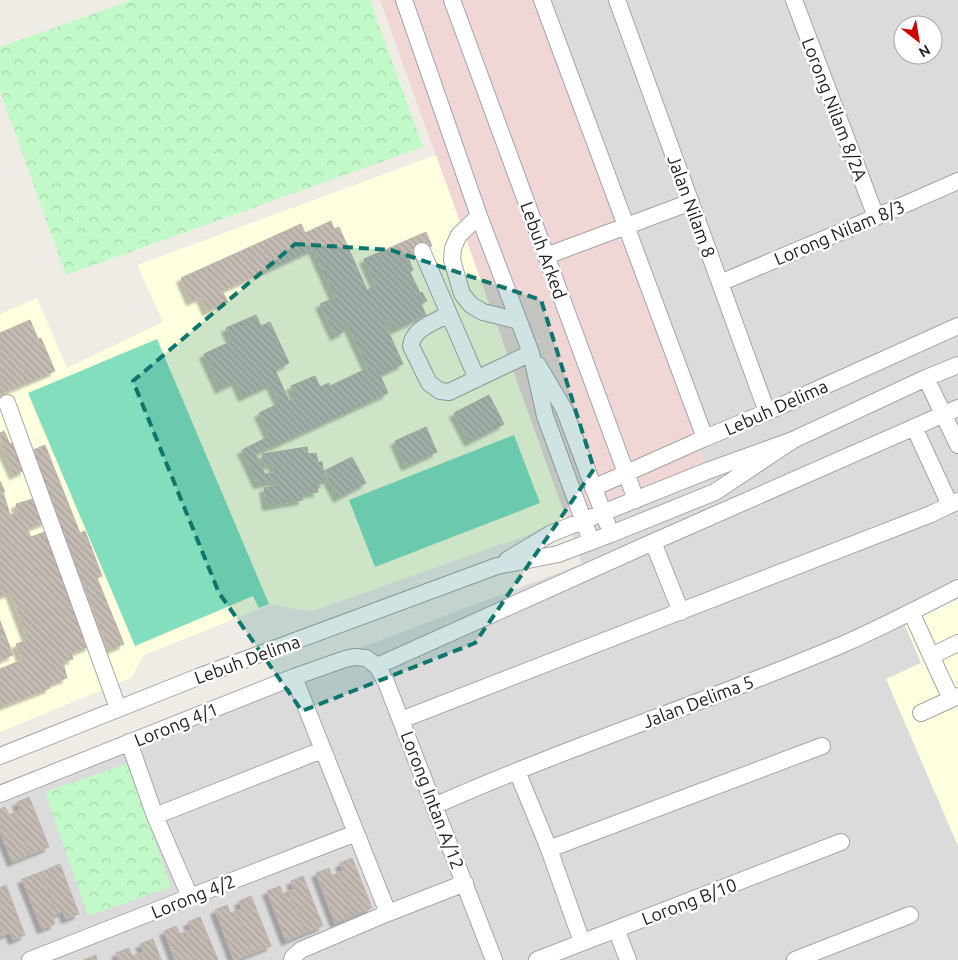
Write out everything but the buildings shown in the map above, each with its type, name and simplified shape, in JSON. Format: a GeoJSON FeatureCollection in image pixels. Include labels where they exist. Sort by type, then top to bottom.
{"type":"FeatureCollection","features":[{"type":"Feature","properties":{"kind":"street"},"geometry":{"type":"LineString","coordinates":[[404,0],[479,216],[531,353],[544,416],[591,541]]}},
{"type":"Feature","properties":{"kind":"street","name":"Lebuh Arked"},"geometry":{"type":"LineString","coordinates":[[452,0],[636,500]]}},
{"type":"Feature","properties":{"kind":"street"},"geometry":{"type":"LineString","coordinates":[[542,0],[705,438]]}},
{"type":"Feature","properties":{"kind":"street","name":"Jalan Nilam 8"},"geometry":{"type":"LineString","coordinates":[[617,0],[768,412]]}},
{"type":"Feature","properties":{"kind":"street","name":"Lorong Nilam 8/2A"},"geometry":{"type":"LineString","coordinates":[[794,0],[876,217]]}},
{"type":"Feature","properties":{"kind":"street","name":"Lorong Nilam 8/3"},"geometry":{"type":"LineString","coordinates":[[720,283],[958,181]]}},
{"type":"Feature","properties":{"kind":"street"},"geometry":{"type":"LineString","coordinates":[[546,256],[691,202]]}},
{"type":"Feature","properties":{"kind":"street"},"geometry":{"type":"LineString","coordinates":[[479,216],[459,235],[453,248],[452,260],[462,294],[471,305],[483,312],[519,321]]}},
{"type":"Feature","properties":{"kind":"street"},"geometry":{"type":"LineString","coordinates":[[422,251],[477,378]]}},
{"type":"Feature","properties":{"kind":"street"},"geometry":{"type":"LineString","coordinates":[[449,314],[418,331],[411,340],[410,346],[429,383],[440,391],[449,392],[531,353]]}},
{"type":"Feature","properties":{"kind":"street","name":"Lebuh Delima"},"geometry":{"type":"LineString","coordinates":[[593,488],[626,472],[768,412],[958,326]]}},
{"type":"Feature","properties":{"kind":"street"},"geometry":{"type":"LineString","coordinates":[[531,353],[564,409],[611,534]]}},
{"type":"Feature","properties":{"kind":"street","name":"Lebuh Delima"},"geometry":{"type":"LineString","coordinates":[[497,566],[550,534],[707,471],[793,440],[958,365]]}},
{"type":"Feature","properties":{"kind":"street"},"geometry":{"type":"LineString","coordinates":[[926,378],[951,411],[958,445]]}},
{"type":"Feature","properties":{"kind":"street"},"geometry":{"type":"LineString","coordinates":[[7,403],[118,708]]}},
{"type":"Feature","properties":{"kind":"street"},"geometry":{"type":"LineString","coordinates":[[377,666],[951,411]]}},
{"type":"Feature","properties":{"kind":"street"},"geometry":{"type":"LineString","coordinates":[[401,720],[932,514],[954,503],[914,427]]}},
{"type":"Feature","properties":{"kind":"street","name":"Lebuh Delima"},"geometry":{"type":"LineString","coordinates":[[0,756],[198,677],[497,566],[558,554],[611,534],[715,492],[793,440]]}},
{"type":"Feature","properties":{"kind":"street"},"geometry":{"type":"LineString","coordinates":[[654,542],[681,612]]}},
{"type":"Feature","properties":{"kind":"street","name":"Jalan Delima 5"},"geometry":{"type":"LineString","coordinates":[[434,806],[517,771],[788,667],[912,612],[958,588]]}},
{"type":"Feature","properties":{"kind":"street"},"geometry":{"type":"LineString","coordinates":[[912,612],[931,656],[954,697],[921,713]]}},
{"type":"Feature","properties":{"kind":"street"},"geometry":{"type":"LineString","coordinates":[[931,656],[958,642]]}},
{"type":"Feature","properties":{"kind":"street","name":"Lorong 4/1"},"geometry":{"type":"LineString","coordinates":[[0,794],[294,677],[345,659],[354,657],[366,658],[377,666]]}},
{"type":"Feature","properties":{"kind":"street","name":"Lorong Intan A/12"},"geometry":{"type":"LineString","coordinates":[[377,666],[386,682],[494,960]]}},
{"type":"Feature","properties":{"kind":"street"},"geometry":{"type":"LineString","coordinates":[[294,677],[388,913]]}},
{"type":"Feature","properties":{"kind":"street"},"geometry":{"type":"LineString","coordinates":[[129,742],[155,816],[190,897]]}},
{"type":"Feature","properties":{"kind":"street"},"geometry":{"type":"LineString","coordinates":[[549,849],[822,746]]}},
{"type":"Feature","properties":{"kind":"street"},"geometry":{"type":"LineString","coordinates":[[155,816],[322,750]]}},
{"type":"Feature","properties":{"kind":"street"},"geometry":{"type":"LineString","coordinates":[[517,771],[549,849],[582,942]]}},
{"type":"Feature","properties":{"kind":"street","name":"Lorong 4/2"},"geometry":{"type":"LineString","coordinates":[[30,960],[356,833]]}},
{"type":"Feature","properties":{"kind":"street","name":"Lorong B/10"},"geometry":{"type":"LineString","coordinates":[[537,960],[841,842]]}},
{"type":"Feature","properties":{"kind":"street"},"geometry":{"type":"LineString","coordinates":[[292,960],[301,950],[465,883]]}},
{"type":"Feature","properties":{"kind":"street"},"geometry":{"type":"LineString","coordinates":[[795,960],[910,916]]}},
{"type":"Feature","properties":{"kind":"street"},"geometry":{"type":"LineString","coordinates":[[616,929],[628,960]]}},
{"type":"Feature","properties":{"kind":"highlighted area"},"geometry":{"type":"Polygon","coordinates":[[[295,244],[391,250],[541,300],[594,469],[475,643],[302,711],[219,593],[133,381],[295,244]]]}},
{"type":"Feature","properties":{"kind":"shaded area"},"geometry":{"type":"Polygon","coordinates":[[[380,0],[534,0],[707,468],[567,521],[380,0]]]}},
{"type":"Feature","properties":{"kind":"shaded area"},"geometry":{"type":"Polygon","coordinates":[[[534,0],[958,0],[958,960],[0,960],[0,784],[582,564],[567,521],[707,468],[534,0]]]}},
{"type":"Feature","properties":{"kind":"shaded area"},"geometry":{"type":"Polygon","coordinates":[[[436,155],[567,521],[313,611],[272,604],[144,655],[131,678],[0,732],[0,314],[37,298],[67,368],[163,322],[137,265],[436,155]]]}},
{"type":"Feature","properties":{"kind":"shaded area"},"geometry":{"type":"Polygon","coordinates":[[[958,599],[958,846],[886,679],[921,663],[905,625],[958,599]]]}},
{"type":"Feature","properties":{"kind":"green space"},"geometry":{"type":"Polygon","coordinates":[[[132,0],[370,0],[423,147],[66,275],[0,91],[0,47],[132,0]]]}},
{"type":"Feature","properties":{"kind":"green space"},"geometry":{"type":"Polygon","coordinates":[[[157,339],[269,604],[259,608],[253,596],[135,646],[28,393],[157,339]]]}},
{"type":"Feature","properties":{"kind":"green space"},"geometry":{"type":"Polygon","coordinates":[[[514,435],[540,503],[375,567],[349,500],[514,435]]]}},
{"type":"Feature","properties":{"kind":"green space"},"geometry":{"type":"Polygon","coordinates":[[[128,763],[171,887],[88,916],[45,792],[128,763]]]}}]}
